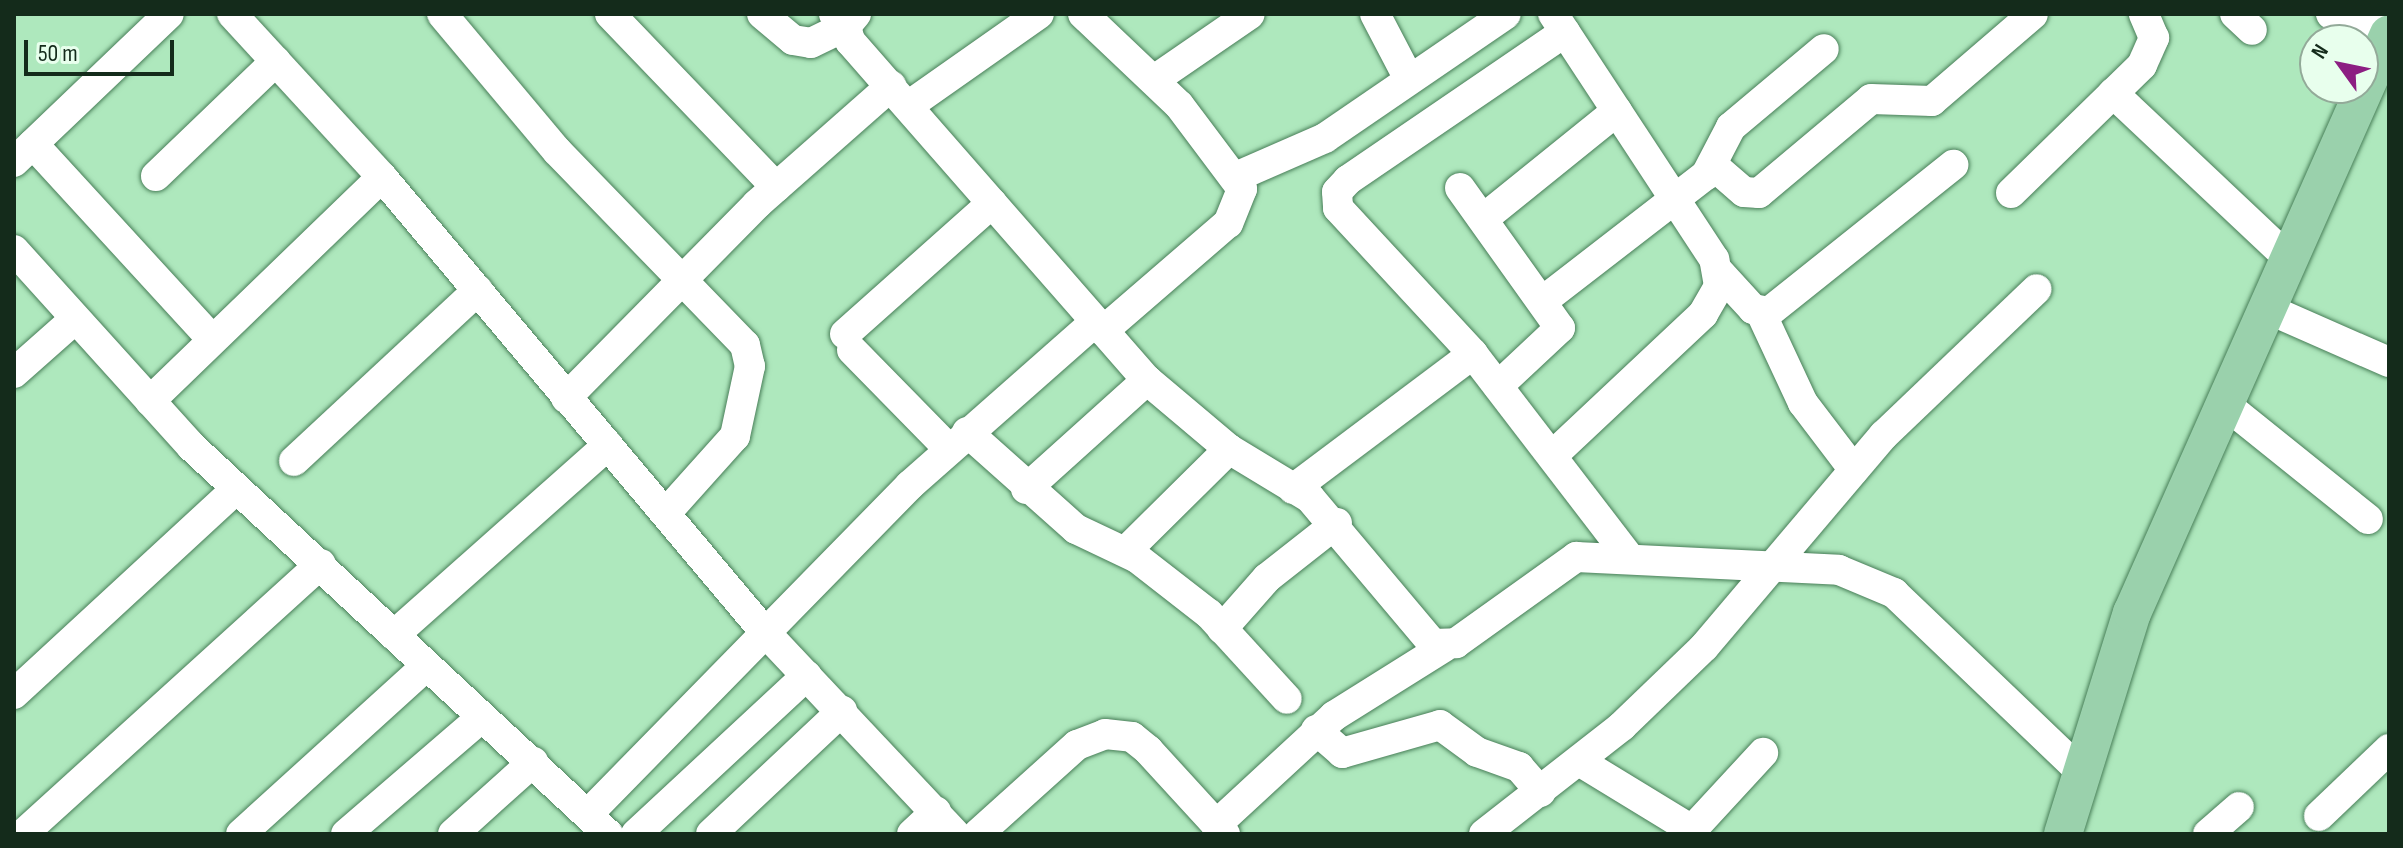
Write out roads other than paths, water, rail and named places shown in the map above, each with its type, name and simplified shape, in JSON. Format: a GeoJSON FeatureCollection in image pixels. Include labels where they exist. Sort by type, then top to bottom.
{"type":"FeatureCollection","features":[{"type":"Feature","properties":{"kind":"main road"},"geometry":{"type":"LineString","coordinates":[[2063,834],[2080,771],[2132,613],[2389,33]]}},
{"type":"Feature","properties":{"kind":"street"},"geometry":{"type":"LineString","coordinates":[[169,14],[24,153],[209,336]]}},
{"type":"Feature","properties":{"kind":"street"},"geometry":{"type":"LineString","coordinates":[[232,14],[382,177],[763,630],[946,823],[912,834]]}},
{"type":"Feature","properties":{"kind":"street"},"geometry":{"type":"LineString","coordinates":[[442,14],[557,151],[679,280],[737,335],[750,366],[735,436],[666,513]]}},
{"type":"Feature","properties":{"kind":"street"},"geometry":{"type":"LineString","coordinates":[[610,14],[776,187]]}},
{"type":"Feature","properties":{"kind":"street"},"geometry":{"type":"LineString","coordinates":[[762,14],[793,40],[811,43],[846,18],[850,41],[1147,380],[1229,449],[1293,489],[1337,523],[1419,632],[1444,647]]}},
{"type":"Feature","properties":{"kind":"street"},"geometry":{"type":"LineString","coordinates":[[566,398],[679,280],[776,187],[899,96],[1039,14]]}},
{"type":"Feature","properties":{"kind":"street"},"geometry":{"type":"LineString","coordinates":[[14,250],[150,401],[236,489],[321,564],[425,667],[598,824],[763,630],[958,440],[1228,223],[1240,207],[1238,176],[1154,80],[1083,14]]}},
{"type":"Feature","properties":{"kind":"street"},"geometry":{"type":"LineString","coordinates":[[1154,80],[1250,14]]}},
{"type":"Feature","properties":{"kind":"street"},"geometry":{"type":"LineString","coordinates":[[1375,14],[1409,79]]}},
{"type":"Feature","properties":{"kind":"street"},"geometry":{"type":"LineString","coordinates":[[1238,176],[1325,138],[1506,14]]}},
{"type":"Feature","properties":{"kind":"street"},"geometry":{"type":"LineString","coordinates":[[1715,167],[1744,192],[1759,193],[1871,99],[1932,101],[2033,14]]}},
{"type":"Feature","properties":{"kind":"street"},"geometry":{"type":"LineString","coordinates":[[2011,193],[2113,93],[2151,49],[2153,29],[2144,14]]}},
{"type":"Feature","properties":{"kind":"street"},"geometry":{"type":"LineString","coordinates":[[2331,14],[2389,33]]}},
{"type":"Feature","properties":{"kind":"street"},"geometry":{"type":"LineString","coordinates":[[1627,555],[1473,354],[1338,208],[1337,192],[1559,23],[1676,200],[1719,272],[1761,313],[1803,403],[1854,470]]}},
{"type":"Feature","properties":{"kind":"street"},"geometry":{"type":"LineString","coordinates":[[1544,300],[1715,167],[1731,127],[1824,49]]}},
{"type":"Feature","properties":{"kind":"street"},"geometry":{"type":"LineString","coordinates":[[156,176],[276,61]]}},
{"type":"Feature","properties":{"kind":"street"},"geometry":{"type":"LineString","coordinates":[[2113,93],[2290,260]]}},
{"type":"Feature","properties":{"kind":"street"},"geometry":{"type":"LineString","coordinates":[[1483,219],[1617,111]]}},
{"type":"Feature","properties":{"kind":"street"},"geometry":{"type":"LineString","coordinates":[[1761,313],[1953,165]]}},
{"type":"Feature","properties":{"kind":"street"},"geometry":{"type":"LineString","coordinates":[[150,401],[209,336],[382,177]]}},
{"type":"Feature","properties":{"kind":"street"},"geometry":{"type":"LineString","coordinates":[[1460,188],[1544,300],[1560,328],[1498,386]]}},
{"type":"Feature","properties":{"kind":"street"},"geometry":{"type":"LineString","coordinates":[[992,203],[848,342],[958,440],[1076,529],[1126,551],[1222,629],[1287,699]]}},
{"type":"Feature","properties":{"kind":"street"},"geometry":{"type":"LineString","coordinates":[[1553,455],[1703,314],[1719,272]]}},
{"type":"Feature","properties":{"kind":"street"},"geometry":{"type":"LineString","coordinates":[[1484,834],[1579,761],[1704,647],[1927,388],[2037,289]]}},
{"type":"Feature","properties":{"kind":"street"},"geometry":{"type":"LineString","coordinates":[[294,461],[478,290]]}},
{"type":"Feature","properties":{"kind":"street"},"geometry":{"type":"LineString","coordinates":[[2268,309],[2386,356]]}},
{"type":"Feature","properties":{"kind":"street"},"geometry":{"type":"LineString","coordinates":[[14,373],[75,319]]}},
{"type":"Feature","properties":{"kind":"street"},"geometry":{"type":"LineString","coordinates":[[1293,489],[1473,354]]}},
{"type":"Feature","properties":{"kind":"street"},"geometry":{"type":"LineString","coordinates":[[1026,489],[1147,380]]}},
{"type":"Feature","properties":{"kind":"street"},"geometry":{"type":"LineString","coordinates":[[2226,405],[2368,519]]}},
{"type":"Feature","properties":{"kind":"street"},"geometry":{"type":"LineString","coordinates":[[394,635],[608,445]]}},
{"type":"Feature","properties":{"kind":"street"},"geometry":{"type":"LineString","coordinates":[[1126,551],[1229,449]]}},
{"type":"Feature","properties":{"kind":"street"},"geometry":{"type":"LineString","coordinates":[[14,694],[236,489]]}},
{"type":"Feature","properties":{"kind":"street"},"geometry":{"type":"LineString","coordinates":[[1222,629],[1267,578],[1337,523]]}},
{"type":"Feature","properties":{"kind":"street"},"geometry":{"type":"LineString","coordinates":[[978,834],[1067,753],[1105,734],[1132,737],[1148,750],[1220,830],[1316,730],[1576,557],[1627,555],[1839,570],[1894,593],[2080,771]]}},
{"type":"Feature","properties":{"kind":"street"},"geometry":{"type":"LineString","coordinates":[[23,834],[321,564]]}},
{"type":"Feature","properties":{"kind":"street"},"geometry":{"type":"LineString","coordinates":[[241,834],[425,667]]}},
{"type":"Feature","properties":{"kind":"street"},"geometry":{"type":"LineString","coordinates":[[636,834],[807,675]]}},
{"type":"Feature","properties":{"kind":"street"},"geometry":{"type":"LineString","coordinates":[[711,834],[842,711]]}},
{"type":"Feature","properties":{"kind":"street"},"geometry":{"type":"LineString","coordinates":[[346,834],[482,717]]}},
{"type":"Feature","properties":{"kind":"street"},"geometry":{"type":"LineString","coordinates":[[1316,730],[1342,753],[1440,725],[1477,752],[1519,767],[1541,792]]}},
{"type":"Feature","properties":{"kind":"street"},"geometry":{"type":"LineString","coordinates":[[2319,816],[2389,749]]}},
{"type":"Feature","properties":{"kind":"street"},"geometry":{"type":"LineString","coordinates":[[1579,761],[1692,830],[1763,753]]}},
{"type":"Feature","properties":{"kind":"street"},"geometry":{"type":"LineString","coordinates":[[453,834],[533,762]]}},
{"type":"Feature","properties":{"kind":"street"},"geometry":{"type":"LineString","coordinates":[[2208,834],[2239,807]]}}]}
